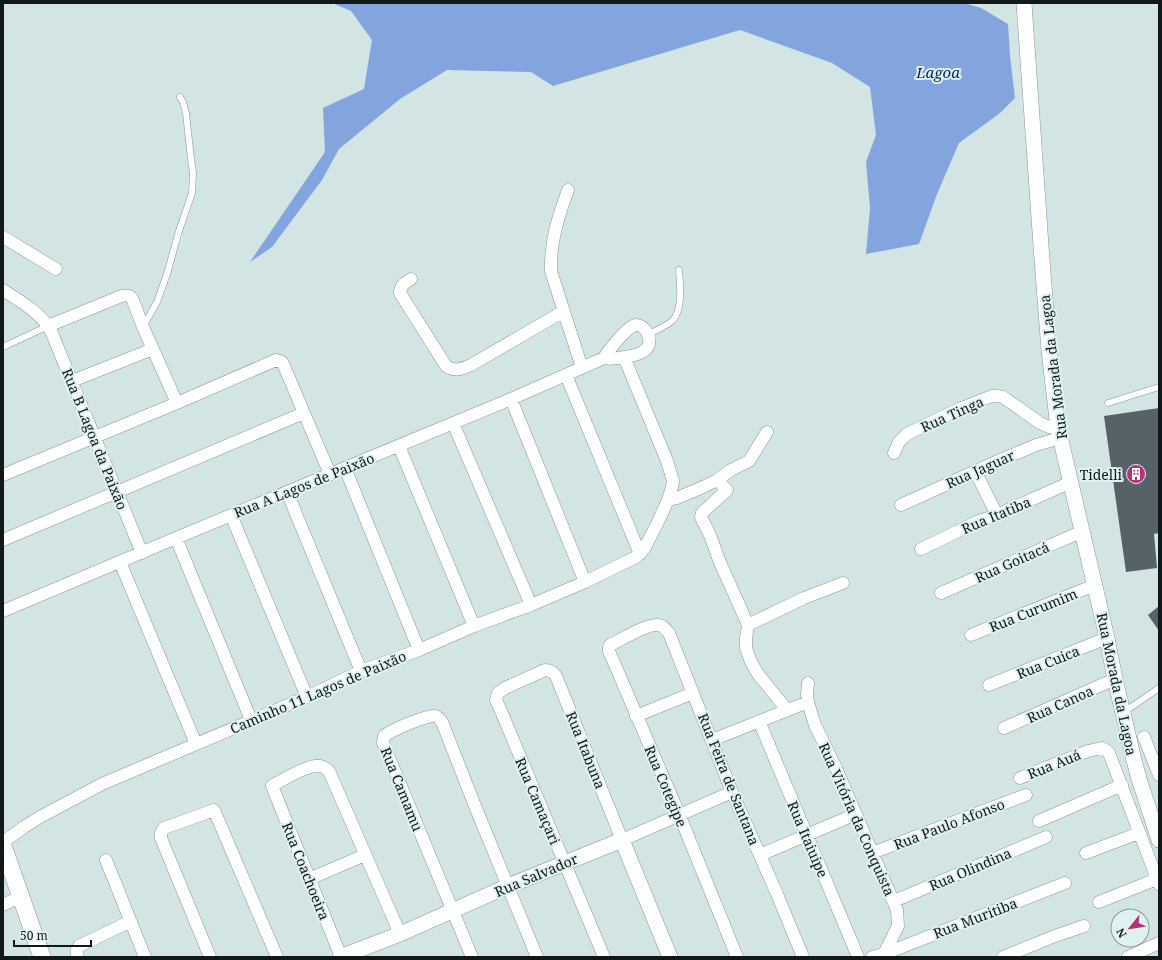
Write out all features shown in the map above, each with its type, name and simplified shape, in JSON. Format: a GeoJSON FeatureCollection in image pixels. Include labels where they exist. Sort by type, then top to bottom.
{"type":"FeatureCollection","features":[{"type":"Feature","properties":{"kind":"main road"},"geometry":{"type":"LineString","coordinates":[[3,846],[7,871],[21,896],[42,957]]}},
{"type":"Feature","properties":{"kind":"street","name":"Rua Morada da Lagoa"},"geometry":{"type":"LineString","coordinates":[[1024,3],[1041,253],[1049,350],[1059,433],[1083,531],[1115,680],[1139,779],[1159,840]]}},
{"type":"Feature","properties":{"kind":"street"},"geometry":{"type":"LineString","coordinates":[[568,190],[554,236],[550,256],[552,271],[582,368]]}},
{"type":"Feature","properties":{"kind":"street"},"geometry":{"type":"LineString","coordinates":[[3,237],[56,269]]}},
{"type":"Feature","properties":{"kind":"street"},"geometry":{"type":"LineString","coordinates":[[411,279],[402,285],[400,288],[400,293],[446,366],[451,370],[461,369],[471,365],[564,311]]}},
{"type":"Feature","properties":{"kind":"street","name":"Rua B Lagoa da Paixão"},"geometry":{"type":"LineString","coordinates":[[3,290],[31,308],[48,326],[142,553]]}},
{"type":"Feature","properties":{"kind":"street"},"geometry":{"type":"LineString","coordinates":[[48,326],[119,297],[126,295],[132,298],[143,327],[177,403]]}},
{"type":"Feature","properties":{"kind":"street","name":"Rua A Lagos de Paixão"},"geometry":{"type":"LineString","coordinates":[[3,611],[582,368],[604,358],[625,333],[633,326],[640,326],[648,335],[650,342],[644,351],[624,357],[612,359],[604,358]]}},
{"type":"Feature","properties":{"kind":"street"},"geometry":{"type":"LineString","coordinates":[[72,381],[153,349]]}},
{"type":"Feature","properties":{"kind":"street"},"geometry":{"type":"LineString","coordinates":[[624,357],[670,470],[673,481],[668,500],[649,541],[640,554]]}},
{"type":"Feature","properties":{"kind":"street"},"geometry":{"type":"LineString","coordinates":[[3,475],[276,360],[282,362],[330,474]]}},
{"type":"Feature","properties":{"kind":"street"},"geometry":{"type":"LineString","coordinates":[[566,375],[640,554]]}},
{"type":"Feature","properties":{"kind":"street","name":"Rua Tinga"},"geometry":{"type":"LineString","coordinates":[[894,453],[898,442],[907,434],[959,409],[992,396],[1003,397],[1040,423],[1059,433]]}},
{"type":"Feature","properties":{"kind":"street"},"geometry":{"type":"LineString","coordinates":[[511,399],[585,582]]}},
{"type":"Feature","properties":{"kind":"street"},"geometry":{"type":"LineString","coordinates":[[3,540],[304,413]]}},
{"type":"Feature","properties":{"kind":"street"},"geometry":{"type":"LineString","coordinates":[[454,423],[531,605]]}},
{"type":"Feature","properties":{"kind":"street"},"geometry":{"type":"LineString","coordinates":[[668,500],[677,498],[717,480],[744,464],[751,459],[767,432]]}},
{"type":"Feature","properties":{"kind":"street","name":"Rua Jaguar"},"geometry":{"type":"LineString","coordinates":[[901,505],[1059,433]]}},
{"type":"Feature","properties":{"kind":"street"},"geometry":{"type":"LineString","coordinates":[[399,446],[474,626]]}},
{"type":"Feature","properties":{"kind":"street"},"geometry":{"type":"LineString","coordinates":[[345,468],[419,650]]}},
{"type":"Feature","properties":{"kind":"street"},"geometry":{"type":"LineString","coordinates":[[975,471],[997,514]]}},
{"type":"Feature","properties":{"kind":"street"},"geometry":{"type":"LineString","coordinates":[[717,480],[727,490],[702,513],[701,517],[748,625],[746,648],[751,662],[758,674],[787,710]]}},
{"type":"Feature","properties":{"kind":"street","name":"Rua Itatiba"},"geometry":{"type":"LineString","coordinates":[[921,549],[979,521],[1071,482]]}},
{"type":"Feature","properties":{"kind":"street"},"geometry":{"type":"LineString","coordinates":[[287,492],[361,671]]}},
{"type":"Feature","properties":{"kind":"street"},"geometry":{"type":"LineString","coordinates":[[232,515],[307,697]]}},
{"type":"Feature","properties":{"kind":"street","name":"Rua Goitacá"},"geometry":{"type":"LineString","coordinates":[[941,593],[1083,531]]}},
{"type":"Feature","properties":{"kind":"street"},"geometry":{"type":"LineString","coordinates":[[176,538],[251,720]]}},
{"type":"Feature","properties":{"kind":"street","name":"Caminho 11 Lagos de Paixão"},"geometry":{"type":"LineString","coordinates":[[3,842],[40,817],[102,784],[307,697],[361,671],[419,650],[474,626],[531,605],[585,582],[640,554]]}},
{"type":"Feature","properties":{"kind":"street"},"geometry":{"type":"LineString","coordinates":[[120,562],[196,744]]}},
{"type":"Feature","properties":{"kind":"street"},"geometry":{"type":"LineString","coordinates":[[748,625],[804,598],[843,583]]}},
{"type":"Feature","properties":{"kind":"street","name":"Rua Curumim"},"geometry":{"type":"LineString","coordinates":[[971,634],[1095,584]]}},
{"type":"Feature","properties":{"kind":"street","name":"Rua Feira de Santana"},"geometry":{"type":"LineString","coordinates":[[638,631],[657,625],[663,626],[669,633],[732,792],[803,957]]}},
{"type":"Feature","properties":{"kind":"street","name":"Rua Cotegipe"},"geometry":{"type":"LineString","coordinates":[[638,631],[610,645],[608,649],[737,957]]}},
{"type":"Feature","properties":{"kind":"street","name":"Rua Cuica"},"geometry":{"type":"LineString","coordinates":[[989,685],[1107,638]]}},
{"type":"Feature","properties":{"kind":"street","name":"Rua Itabuna"},"geometry":{"type":"LineString","coordinates":[[541,672],[548,670],[552,671],[558,680],[622,840]]}},
{"type":"Feature","properties":{"kind":"street","name":"Rua Camaçari"},"geometry":{"type":"LineString","coordinates":[[541,672],[505,688],[498,693],[496,700],[604,957]]}},
{"type":"Feature","properties":{"kind":"street","name":"Rua Canoa"},"geometry":{"type":"LineString","coordinates":[[1004,728],[1115,680]]}},
{"type":"Feature","properties":{"kind":"street","name":"Rua Vitória da Conquista"},"geometry":{"type":"LineString","coordinates":[[808,683],[808,702],[815,725],[836,768],[897,910],[898,926],[885,955]]}},
{"type":"Feature","properties":{"kind":"street"},"geometry":{"type":"LineString","coordinates":[[636,716],[693,693]]}},
{"type":"Feature","properties":{"kind":"street"},"geometry":{"type":"LineString","coordinates":[[712,740],[808,702]]}},
{"type":"Feature","properties":{"kind":"street","name":"Rua Camamu"},"geometry":{"type":"LineString","coordinates":[[453,910],[385,749],[383,738],[386,734],[392,731],[422,718],[433,716],[440,719],[474,806],[508,886]]}},
{"type":"Feature","properties":{"kind":"street","name":"Rua Itaiuipe"},"geometry":{"type":"LineString","coordinates":[[759,721],[858,957]]}},
{"type":"Feature","properties":{"kind":"street"},"geometry":{"type":"LineString","coordinates":[[1144,737],[1159,775]]}},
{"type":"Feature","properties":{"kind":"street","name":"Rua Morada da Lagoa"},"geometry":{"type":"LineString","coordinates":[[1088,751],[1102,748],[1108,751],[1158,881]]}},
{"type":"Feature","properties":{"kind":"street","name":"Rua Auá"},"geometry":{"type":"LineString","coordinates":[[1020,778],[1088,751]]}},
{"type":"Feature","properties":{"kind":"street","name":"Rua Coachoeira"},"geometry":{"type":"LineString","coordinates":[[340,957],[272,786],[314,766],[325,767],[329,771],[365,854]]}},
{"type":"Feature","properties":{"kind":"street"},"geometry":{"type":"LineString","coordinates":[[1039,821],[1122,785]]}},
{"type":"Feature","properties":{"kind":"street","name":"Rua Salvador"},"geometry":{"type":"LineString","coordinates":[[340,957],[400,934],[508,886],[622,840],[678,814],[732,792]]}},
{"type":"Feature","properties":{"kind":"street","name":"Rua Paulo Afonso"},"geometry":{"type":"LineString","coordinates":[[872,853],[1026,795]]}},
{"type":"Feature","properties":{"kind":"street"},"geometry":{"type":"LineString","coordinates":[[210,957],[161,838],[161,833],[164,828],[214,810],[277,957]]}},
{"type":"Feature","properties":{"kind":"street"},"geometry":{"type":"LineString","coordinates":[[760,856],[856,814]]}},
{"type":"Feature","properties":{"kind":"street"},"geometry":{"type":"LineString","coordinates":[[1086,853],[1140,833]]}},
{"type":"Feature","properties":{"kind":"street","name":"Rua Olindina"},"geometry":{"type":"LineString","coordinates":[[894,901],[1046,837]]}},
{"type":"Feature","properties":{"kind":"street"},"geometry":{"type":"LineString","coordinates":[[622,840],[670,957]]}},
{"type":"Feature","properties":{"kind":"street"},"geometry":{"type":"LineString","coordinates":[[309,878],[365,854],[400,934]]}},
{"type":"Feature","properties":{"kind":"street"},"geometry":{"type":"LineString","coordinates":[[106,860],[145,957]]}},
{"type":"Feature","properties":{"kind":"street"},"geometry":{"type":"LineString","coordinates":[[1099,902],[1158,881]]}},
{"type":"Feature","properties":{"kind":"street","name":"Rua Muritiba"},"geometry":{"type":"LineString","coordinates":[[872,957],[885,955],[1065,882]]}},
{"type":"Feature","properties":{"kind":"street"},"geometry":{"type":"LineString","coordinates":[[508,886],[537,957]]}},
{"type":"Feature","properties":{"kind":"street"},"geometry":{"type":"LineString","coordinates":[[3,905],[21,896]]}},
{"type":"Feature","properties":{"kind":"street"},"geometry":{"type":"LineString","coordinates":[[453,910],[472,957]]}},
{"type":"Feature","properties":{"kind":"street"},"geometry":{"type":"LineString","coordinates":[[78,957],[76,953],[79,946],[131,921]]}},
{"type":"Feature","properties":{"kind":"street"},"geometry":{"type":"LineString","coordinates":[[1003,957],[1084,926]]}},
{"type":"Feature","properties":{"kind":"street"},"geometry":{"type":"LineString","coordinates":[[1128,957],[1159,943]]}},
{"type":"Feature","properties":{"kind":"lane"},"geometry":{"type":"LineString","coordinates":[[143,327],[157,302],[168,274],[194,182],[186,113],[180,97]]}},
{"type":"Feature","properties":{"kind":"lane"},"geometry":{"type":"LineString","coordinates":[[648,335],[674,318],[678,309],[681,288],[680,270]]}},
{"type":"Feature","properties":{"kind":"lane"},"geometry":{"type":"LineString","coordinates":[[3,347],[48,326]]}},
{"type":"Feature","properties":{"kind":"lane"},"geometry":{"type":"LineString","coordinates":[[1108,403],[1159,387]]}},
{"type":"Feature","properties":{"kind":"lane"},"geometry":{"type":"LineString","coordinates":[[1123,713],[1159,688]]}},
{"type":"Feature","properties":{"kind":"water","name":"Lagoa"},"geometry":{"type":"Polygon","coordinates":[[[332,3],[964,3],[981,8],[1008,24],[1015,98],[1000,113],[959,143],[937,194],[919,244],[866,254],[870,208],[866,162],[876,135],[870,87],[832,63],[740,30],[553,86],[531,72],[447,70],[400,99],[339,149],[322,180],[272,247],[250,262],[325,152],[323,108],[364,89],[372,40],[351,11],[332,3]]]}},
{"type":"Feature","properties":{"kind":"building","name":"Tidelli"},"geometry":{"type":"Polygon","coordinates":[[[1159,408],[1159,533],[1154,534],[1157,568],[1126,572],[1104,416],[1159,408]]]}},
{"type":"Feature","properties":{"kind":"building"},"geometry":{"type":"Polygon","coordinates":[[[1159,606],[1159,631],[1148,615],[1159,606]]]}},
{"type":"Feature","properties":{"kind":"place","name":"Tidelli"},"geometry":{"type":"Point","coordinates":[1136,474]}}]}
